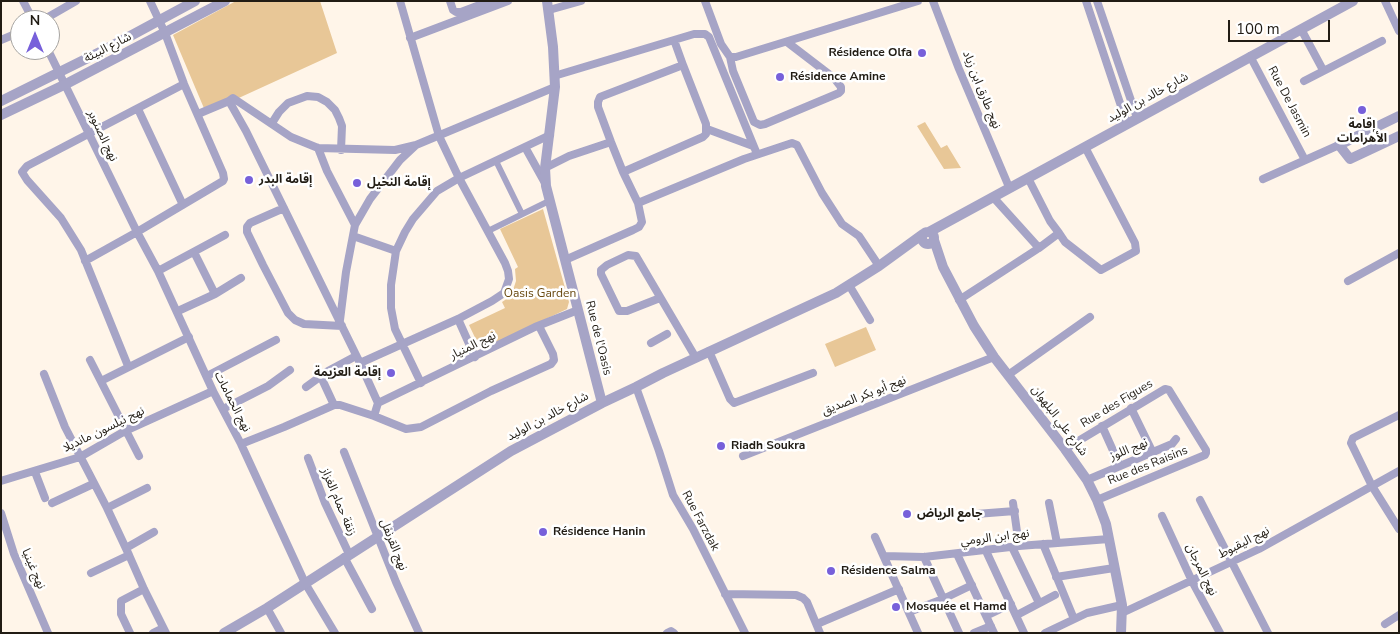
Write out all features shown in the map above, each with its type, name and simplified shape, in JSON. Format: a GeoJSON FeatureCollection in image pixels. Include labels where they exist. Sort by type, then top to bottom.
{"type":"FeatureCollection","features":[{"type":"Feature","properties":{"kind":"street"},"geometry":{"type":"LineString","coordinates":[[60,10],[76,1]]}},
{"type":"Feature","properties":{"kind":"street"},"geometry":{"type":"LineString","coordinates":[[85,261],[223,181],[224,176],[150,1]]}},
{"type":"Feature","properties":{"kind":"street","name":"شارع البيئة"},"geometry":{"type":"LineString","coordinates":[[1,100],[59,73],[195,1]]}},
{"type":"Feature","properties":{"kind":"street","name":"شارع البيئة"},"geometry":{"type":"LineString","coordinates":[[1,115],[66,84],[225,1]]}},
{"type":"Feature","properties":{"kind":"street"},"geometry":{"type":"LineString","coordinates":[[306,387],[328,371],[401,344],[458,318],[497,298],[504,293],[508,285],[508,271],[458,178],[439,136],[400,1]]}},
{"type":"Feature","properties":{"kind":"street"},"geometry":{"type":"LineString","coordinates":[[450,1],[456,12],[490,1]]}},
{"type":"Feature","properties":{"kind":"street"},"geometry":{"type":"LineString","coordinates":[[410,38],[508,1]]}},
{"type":"Feature","properties":{"kind":"street"},"geometry":{"type":"LineString","coordinates":[[548,6],[581,1]]}},
{"type":"Feature","properties":{"kind":"street"},"geometry":{"type":"LineString","coordinates":[[705,1],[721,44],[730,57],[733,71],[754,122],[760,125],[841,91],[839,83],[834,78],[787,42]]}},
{"type":"Feature","properties":{"kind":"street"},"geometry":{"type":"LineString","coordinates":[[730,57],[746,55],[918,1]]}},
{"type":"Feature","properties":{"kind":"street","name":"نهج طارق ابن زياد"},"geometry":{"type":"LineString","coordinates":[[933,1],[959,69],[1009,187]]}},
{"type":"Feature","properties":{"kind":"street"},"geometry":{"type":"LineString","coordinates":[[1086,1],[1128,124]]}},
{"type":"Feature","properties":{"kind":"street"},"geometry":{"type":"LineString","coordinates":[[1097,1],[1137,118]]}},
{"type":"Feature","properties":{"kind":"street","name":"شارع خالد بن الوليد"},"geometry":{"type":"LineString","coordinates":[[224,633],[267,608],[511,451],[602,403],[709,351],[806,308],[849,285],[899,252],[929,239],[942,223],[957,217],[1353,1]]}},
{"type":"Feature","properties":{"kind":"street"},"geometry":{"type":"LineString","coordinates":[[1385,1],[1399,30]]}},
{"type":"Feature","properties":{"kind":"street","name":"Rue de l'Oasis"},"geometry":{"type":"LineString","coordinates":[[548,6],[555,82],[545,168],[546,186],[602,403]]}},
{"type":"Feature","properties":{"kind":"street"},"geometry":{"type":"LineString","coordinates":[[1301,28],[1323,70]]}},
{"type":"Feature","properties":{"kind":"street"},"geometry":{"type":"LineString","coordinates":[[198,114],[233,98],[291,136],[318,148],[395,150],[416,145],[439,136],[555,82],[674,40],[700,33],[709,37],[757,154]]}},
{"type":"Feature","properties":{"kind":"street"},"geometry":{"type":"LineString","coordinates":[[623,172],[704,137],[707,129],[706,124],[674,40]]}},
{"type":"Feature","properties":{"kind":"street"},"geometry":{"type":"LineString","coordinates":[[1304,81],[1382,41]]}},
{"type":"Feature","properties":{"kind":"street","name":"Rue De Jasmin"},"geometry":{"type":"LineString","coordinates":[[1250,56],[1305,160]]}},
{"type":"Feature","properties":{"kind":"street","name":"نهج الصنوبر"},"geometry":{"type":"LineString","coordinates":[[53,60],[137,232]]}},
{"type":"Feature","properties":{"kind":"street"},"geometry":{"type":"LineString","coordinates":[[565,260],[639,227],[642,222],[638,203],[610,142],[598,106],[600,97],[683,65]]}},
{"type":"Feature","properties":{"kind":"street"},"geometry":{"type":"LineString","coordinates":[[128,366],[81,250],[66,226],[23,174],[23,169],[184,84]]}},
{"type":"Feature","properties":{"kind":"street"},"geometry":{"type":"LineString","coordinates":[[272,124],[279,112],[288,103],[307,96],[318,97],[331,106],[339,118],[342,126],[341,150]]}},
{"type":"Feature","properties":{"kind":"street"},"geometry":{"type":"LineString","coordinates":[[229,101],[246,131],[358,359],[378,403],[374,416]]}},
{"type":"Feature","properties":{"kind":"street"},"geometry":{"type":"LineString","coordinates":[[138,109],[183,204]]}},
{"type":"Feature","properties":{"kind":"street"},"geometry":{"type":"LineString","coordinates":[[1263,179],[1399,116]]}},
{"type":"Feature","properties":{"kind":"street"},"geometry":{"type":"LineString","coordinates":[[707,129],[753,146]]}},
{"type":"Feature","properties":{"kind":"street"},"geometry":{"type":"LineString","coordinates":[[421,383],[395,329],[390,285],[396,251],[412,219],[437,191],[458,178],[550,135]]}},
{"type":"Feature","properties":{"kind":"street"},"geometry":{"type":"LineString","coordinates":[[1339,145],[1350,159],[1399,136]]}},
{"type":"Feature","properties":{"kind":"street"},"geometry":{"type":"LineString","coordinates":[[545,168],[569,156],[610,142]]}},
{"type":"Feature","properties":{"kind":"street"},"geometry":{"type":"LineString","coordinates":[[638,203],[757,154],[792,143],[797,145],[822,193],[842,224],[859,236],[879,266]]}},
{"type":"Feature","properties":{"kind":"street"},"geometry":{"type":"LineString","coordinates":[[341,323],[346,272],[355,225],[385,178],[416,145]]}},
{"type":"Feature","properties":{"kind":"street"},"geometry":{"type":"LineString","coordinates":[[525,147],[546,186]]}},
{"type":"Feature","properties":{"kind":"street"},"geometry":{"type":"LineString","coordinates":[[1028,178],[1050,221],[1065,242],[1101,270],[1136,251],[1135,243],[1085,147]]}},
{"type":"Feature","properties":{"kind":"street"},"geometry":{"type":"LineString","coordinates":[[318,148],[327,171],[355,225]]}},
{"type":"Feature","properties":{"kind":"street"},"geometry":{"type":"LineString","coordinates":[[496,161],[522,214]]}},
{"type":"Feature","properties":{"kind":"street"},"geometry":{"type":"LineString","coordinates":[[992,197],[1039,248]]}},
{"type":"Feature","properties":{"kind":"street"},"geometry":{"type":"LineString","coordinates":[[488,231],[549,201]]}},
{"type":"Feature","properties":{"kind":"street"},"geometry":{"type":"LineString","coordinates":[[284,208],[250,223],[247,227],[247,232],[263,265],[288,313],[295,320],[304,324],[341,323]]}},
{"type":"Feature","properties":{"kind":"street","name":"نهج الحمامات"},"geometry":{"type":"LineString","coordinates":[[137,232],[178,311],[213,390],[241,444],[305,582],[335,633]]}},
{"type":"Feature","properties":{"kind":"street"},"geometry":{"type":"LineString","coordinates":[[959,300],[1059,233]]}},
{"type":"Feature","properties":{"kind":"street"},"geometry":{"type":"LineString","coordinates":[[158,270],[225,235]]}},
{"type":"Feature","properties":{"kind":"street"},"geometry":{"type":"LineString","coordinates":[[353,236],[396,251]]}},
{"type":"Feature","properties":{"kind":"street","name":"شارع علي البلهوان"},"geometry":{"type":"LineString","coordinates":[[929,239],[959,300],[994,357],[1065,449],[1087,480],[1097,500],[1106,524],[1122,609],[1118,632]]}},
{"type":"Feature","properties":{"kind":"street"},"geometry":{"type":"LineString","coordinates":[[194,252],[215,294]]}},
{"type":"Feature","properties":{"kind":"street"},"geometry":{"type":"LineString","coordinates":[[1348,280],[1399,253]]}},
{"type":"Feature","properties":{"kind":"street"},"geometry":{"type":"LineString","coordinates":[[660,298],[627,311],[619,311],[601,274],[601,270],[628,255],[636,256],[696,358]]}},
{"type":"Feature","properties":{"kind":"street"},"geometry":{"type":"LineString","coordinates":[[178,311],[215,294],[241,278]]}},
{"type":"Feature","properties":{"kind":"street"},"geometry":{"type":"LineString","coordinates":[[849,285],[870,320]]}},
{"type":"Feature","properties":{"kind":"street","name":"نهج المنيار"},"geometry":{"type":"LineString","coordinates":[[378,403],[539,326],[578,310]]}},
{"type":"Feature","properties":{"kind":"street"},"geometry":{"type":"LineString","coordinates":[[1008,375],[1090,317]]}},
{"type":"Feature","properties":{"kind":"street"},"geometry":{"type":"LineString","coordinates":[[458,318],[475,357]]}},
{"type":"Feature","properties":{"kind":"street"},"geometry":{"type":"LineString","coordinates":[[241,444],[334,405],[340,405],[374,416],[406,429],[421,427],[491,391],[551,364],[554,360],[553,354],[539,326]]}},
{"type":"Feature","properties":{"kind":"street"},"geometry":{"type":"LineString","coordinates":[[651,343],[667,334]]}},
{"type":"Feature","properties":{"kind":"street"},"geometry":{"type":"LineString","coordinates":[[101,381],[189,337]]}},
{"type":"Feature","properties":{"kind":"street"},"geometry":{"type":"LineString","coordinates":[[207,376],[276,340]]}},
{"type":"Feature","properties":{"kind":"street"},"geometry":{"type":"LineString","coordinates":[[709,351],[730,399],[734,403],[813,373]]}},
{"type":"Feature","properties":{"kind":"street","name":"نهج أبو بكر الصديق"},"geometry":{"type":"LineString","coordinates":[[743,456],[994,357]]}},
{"type":"Feature","properties":{"kind":"street"},"geometry":{"type":"LineString","coordinates":[[90,360],[139,456]]}},
{"type":"Feature","properties":{"kind":"street"},"geometry":{"type":"LineString","coordinates":[[223,409],[268,386],[290,370]]}},
{"type":"Feature","properties":{"kind":"street"},"geometry":{"type":"LineString","coordinates":[[44,374],[64,427],[107,508],[164,630],[154,633]]}},
{"type":"Feature","properties":{"kind":"street"},"geometry":{"type":"LineString","coordinates":[[321,377],[334,405]]}},
{"type":"Feature","properties":{"kind":"street","name":"Rue Farzdak"},"geometry":{"type":"LineString","coordinates":[[636,387],[673,495],[694,529],[744,633]]}},
{"type":"Feature","properties":{"kind":"street","name":"Rue des Figues"},"geometry":{"type":"LineString","coordinates":[[1065,449],[1164,389],[1169,390],[1206,453]]}},
{"type":"Feature","properties":{"kind":"street","name":"نهج نيلسون مانديلا"},"geometry":{"type":"LineString","coordinates":[[1,481],[80,457],[126,431],[213,390]]}},
{"type":"Feature","properties":{"kind":"street"},"geometry":{"type":"LineString","coordinates":[[1131,408],[1153,453]]}},
{"type":"Feature","properties":{"kind":"street"},"geometry":{"type":"LineString","coordinates":[[1399,415],[1351,440],[1372,486],[1399,529]]}},
{"type":"Feature","properties":{"kind":"street"},"geometry":{"type":"LineString","coordinates":[[1102,426],[1120,466]]}},
{"type":"Feature","properties":{"kind":"street","name":"نهج اللوز"},"geometry":{"type":"LineString","coordinates":[[1087,480],[1153,453],[1172,444],[1176,438]]}},
{"type":"Feature","properties":{"kind":"street","name":"نهج القرنفل"},"geometry":{"type":"LineString","coordinates":[[344,452],[396,582],[420,633]]}},
{"type":"Feature","properties":{"kind":"street","name":"Rue des Raisins"},"geometry":{"type":"LineString","coordinates":[[1097,500],[1206,453]]}},
{"type":"Feature","properties":{"kind":"street","name":"زنقة حمام الغزاز"},"geometry":{"type":"LineString","coordinates":[[308,458],[346,556],[372,609]]}},
{"type":"Feature","properties":{"kind":"street"},"geometry":{"type":"LineString","coordinates":[[35,472],[44,498]]}},
{"type":"Feature","properties":{"kind":"street","name":"نهج اليقبوط"},"geometry":{"type":"LineString","coordinates":[[1048,632],[1086,613],[1122,609],[1192,581],[1268,544],[1399,472]]}},
{"type":"Feature","properties":{"kind":"street"},"geometry":{"type":"LineString","coordinates":[[52,503],[93,484]]}},
{"type":"Feature","properties":{"kind":"street"},"geometry":{"type":"LineString","coordinates":[[107,508],[147,488]]}},
{"type":"Feature","properties":{"kind":"street"},"geometry":{"type":"LineString","coordinates":[[1200,500],[1268,633]]}},
{"type":"Feature","properties":{"kind":"street"},"geometry":{"type":"LineString","coordinates":[[1049,503],[1057,543]]}},
{"type":"Feature","properties":{"kind":"street"},"geometry":{"type":"LineString","coordinates":[[963,515],[1014,507],[1016,546],[1039,603]]}},
{"type":"Feature","properties":{"kind":"street","name":"نهج غينيا"},"geometry":{"type":"LineString","coordinates":[[1,513],[14,554],[48,633]]}},
{"type":"Feature","properties":{"kind":"street","name":"نهج المرجان"},"geometry":{"type":"LineString","coordinates":[[1162,516],[1192,581],[1220,633]]}},
{"type":"Feature","properties":{"kind":"street"},"geometry":{"type":"LineString","coordinates":[[91,572],[128,552],[154,532]]}},
{"type":"Feature","properties":{"kind":"street"},"geometry":{"type":"LineString","coordinates":[[875,537],[918,633]]}},
{"type":"Feature","properties":{"kind":"street","name":"نهج ابن الرومي"},"geometry":{"type":"LineString","coordinates":[[884,556],[924,557],[1016,546],[1109,539]]}},
{"type":"Feature","properties":{"kind":"street"},"geometry":{"type":"LineString","coordinates":[[1043,544],[1074,619]]}},
{"type":"Feature","properties":{"kind":"street"},"geometry":{"type":"LineString","coordinates":[[986,550],[1024,633]]}},
{"type":"Feature","properties":{"kind":"street"},"geometry":{"type":"LineString","coordinates":[[957,554],[993,629],[974,633]]}},
{"type":"Feature","properties":{"kind":"street"},"geometry":{"type":"LineString","coordinates":[[924,557],[959,633]]}},
{"type":"Feature","properties":{"kind":"street"},"geometry":{"type":"LineString","coordinates":[[1056,577],[1114,568]]}},
{"type":"Feature","properties":{"kind":"street"},"geometry":{"type":"LineString","coordinates":[[909,612],[972,586]]}},
{"type":"Feature","properties":{"kind":"street"},"geometry":{"type":"LineString","coordinates":[[130,633],[122,614],[121,601],[144,589]]}},
{"type":"Feature","properties":{"kind":"street"},"geometry":{"type":"LineString","coordinates":[[816,624],[899,590]]}},
{"type":"Feature","properties":{"kind":"street"},"geometry":{"type":"LineString","coordinates":[[725,594],[796,595],[807,602],[820,633]]}},
{"type":"Feature","properties":{"kind":"street"},"geometry":{"type":"LineString","coordinates":[[1017,615],[1055,595]]}},
{"type":"Feature","properties":{"kind":"street"},"geometry":{"type":"LineString","coordinates":[[986,616],[1011,604]]}},
{"type":"Feature","properties":{"kind":"street"},"geometry":{"type":"LineString","coordinates":[[267,608],[280,633]]}},
{"type":"Feature","properties":{"kind":"street"},"geometry":{"type":"LineString","coordinates":[[1384,624],[1399,615]]}},
{"type":"Feature","properties":{"kind":"street"},"geometry":{"type":"LineString","coordinates":[[667,633],[671,631],[674,633]]}},
{"type":"Feature","properties":{"kind":"green space"},"geometry":{"type":"Polygon","coordinates":[[[236,1],[320,1],[337,53],[206,113],[173,35],[236,1]]]}},
{"type":"Feature","properties":{"kind":"green space"},"geometry":{"type":"Polygon","coordinates":[[[925,122],[941,148],[947,145],[961,168],[944,169],[917,126],[925,122]]]}},
{"type":"Feature","properties":{"kind":"green space","name":"Oasis Garden"},"geometry":{"type":"Polygon","coordinates":[[[543,209],[569,302],[567,309],[481,350],[469,325],[505,308],[502,302],[511,296],[516,281],[515,269],[518,267],[500,229],[543,209]]]}},
{"type":"Feature","properties":{"kind":"green space"},"geometry":{"type":"Polygon","coordinates":[[[866,327],[876,350],[835,367],[825,344],[866,327]]]}},
{"type":"Feature","properties":{"kind":"place","name":"Résidence Olfa"},"geometry":{"type":"Point","coordinates":[922,53]}},
{"type":"Feature","properties":{"kind":"place","name":"Résidence Amine"},"geometry":{"type":"Point","coordinates":[780,77]}},
{"type":"Feature","properties":{"kind":"place","name":"إقامة الأهرامات"},"geometry":{"type":"Point","coordinates":[1362,110]}},
{"type":"Feature","properties":{"kind":"place","name":"إقامة البدر"},"geometry":{"type":"Point","coordinates":[249,180]}},
{"type":"Feature","properties":{"kind":"place","name":"إقامة النخيل"},"geometry":{"type":"Point","coordinates":[357,183]}},
{"type":"Feature","properties":{"kind":"place","name":"إقامة العزيمة"},"geometry":{"type":"Point","coordinates":[391,373]}},
{"type":"Feature","properties":{"kind":"place","name":"Riadh Soukra"},"geometry":{"type":"Point","coordinates":[721,446]}},
{"type":"Feature","properties":{"kind":"place","name":"جامع الرياض"},"geometry":{"type":"Point","coordinates":[907,514]}},
{"type":"Feature","properties":{"kind":"place","name":"Résidence Hanin"},"geometry":{"type":"Point","coordinates":[543,532]}},
{"type":"Feature","properties":{"kind":"place","name":"Résidence Salma"},"geometry":{"type":"Point","coordinates":[831,571]}},
{"type":"Feature","properties":{"kind":"place","name":"Mosquée el Hamd"},"geometry":{"type":"Point","coordinates":[896,607]}}]}
